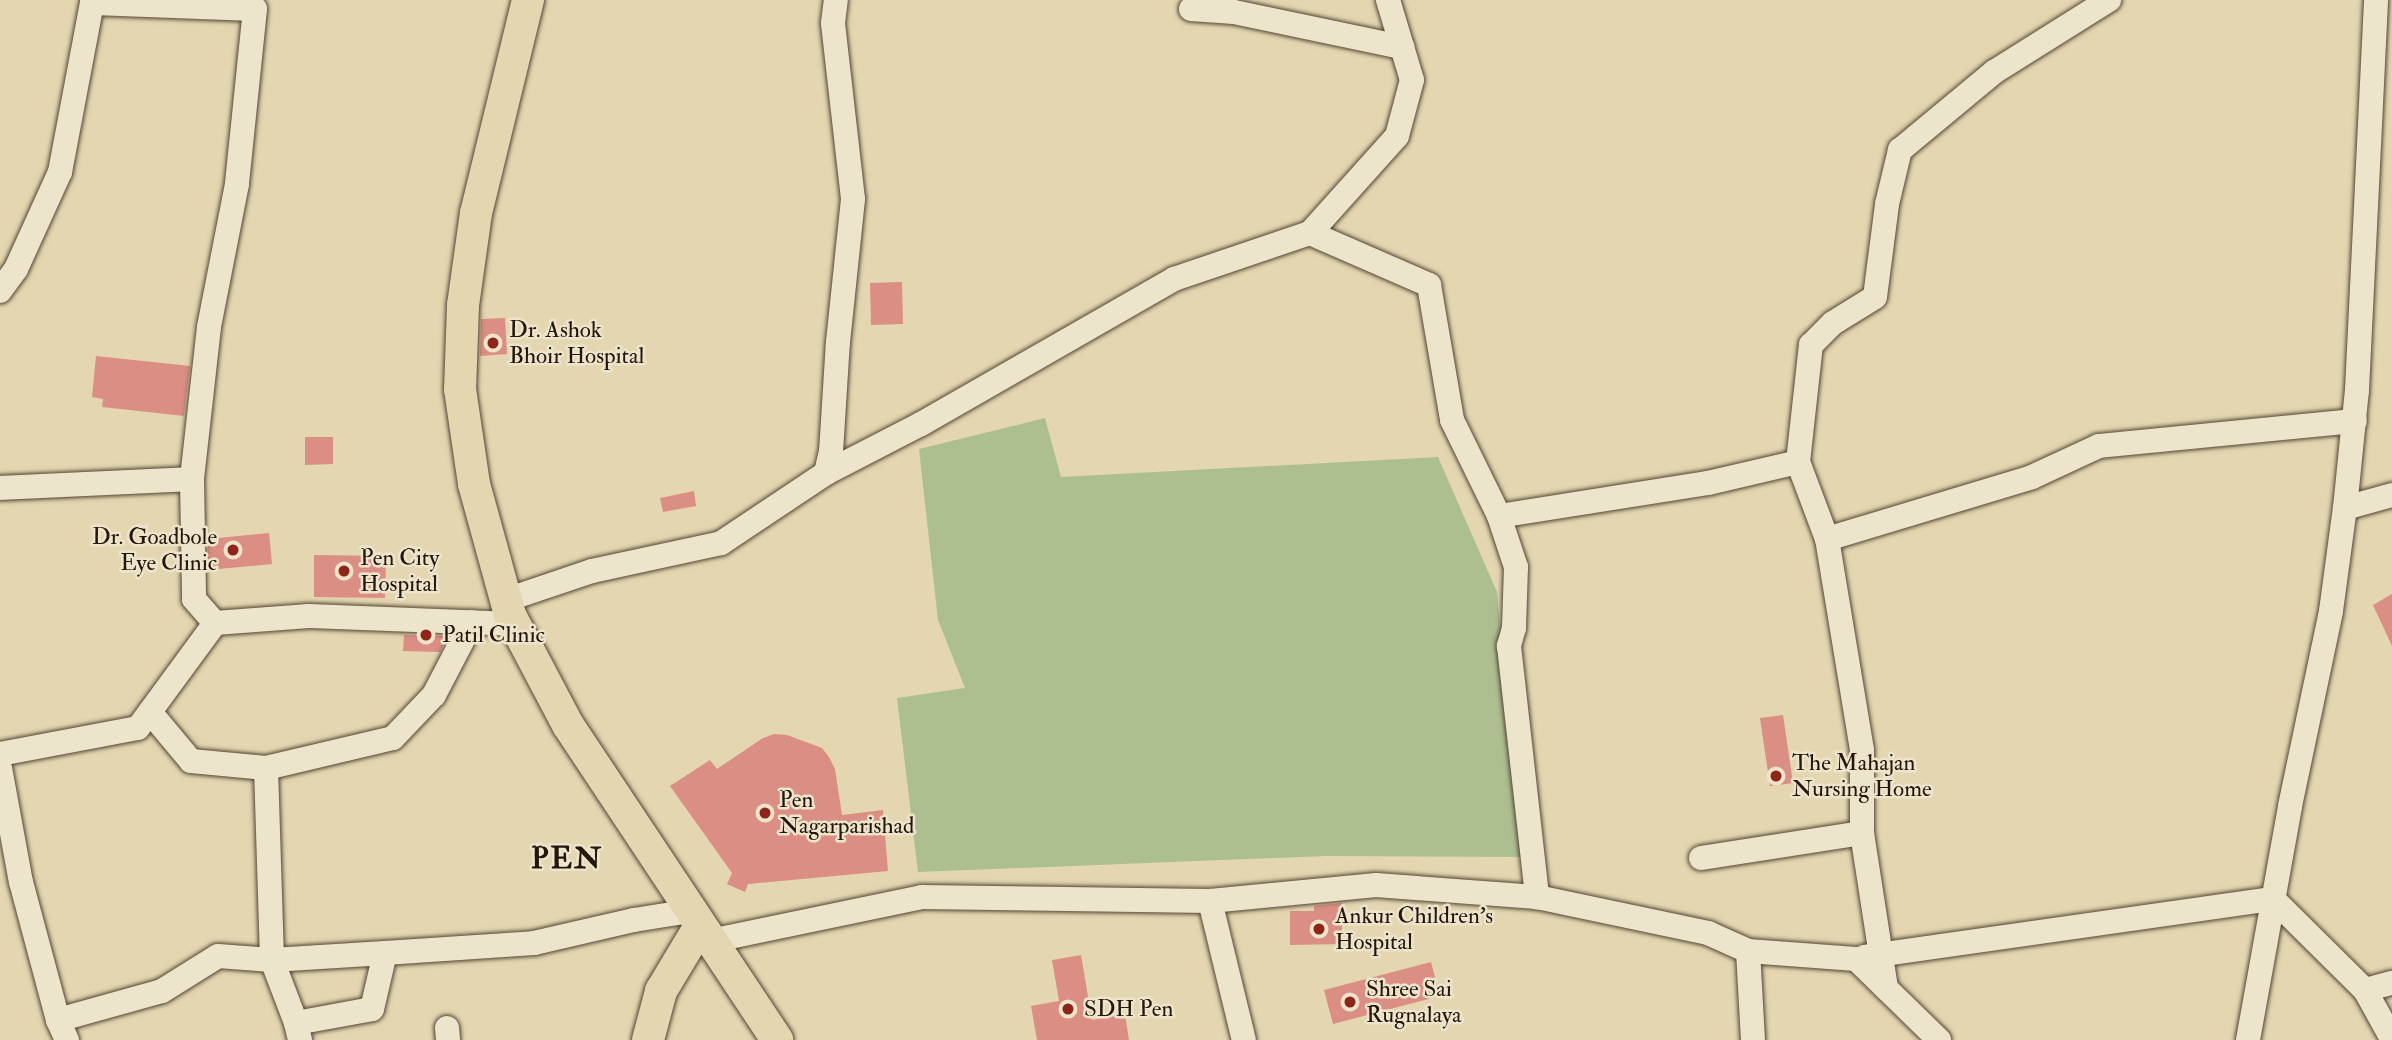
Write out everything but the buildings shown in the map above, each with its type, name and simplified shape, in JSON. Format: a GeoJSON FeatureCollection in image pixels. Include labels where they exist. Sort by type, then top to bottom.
{"type":"FeatureCollection","features":[{"type":"Feature","properties":{"kind":"main road"},"geometry":{"type":"LineString","coordinates":[[528,0],[475,213],[463,305],[460,377],[474,484],[510,612],[568,725],[776,1040]]}},
{"type":"Feature","properties":{"kind":"main road"},"geometry":{"type":"LineString","coordinates":[[648,1040],[661,991],[700,926]]}},
{"type":"Feature","properties":{"kind":"street"},"geometry":{"type":"LineString","coordinates":[[826,473],[831,452],[838,342],[853,200],[833,23],[836,0]]}},
{"type":"Feature","properties":{"kind":"street"},"geometry":{"type":"LineString","coordinates":[[0,754],[138,729],[215,623],[309,616],[472,622],[510,612],[592,571],[722,543],[826,473],[921,424],[1174,279],[1310,233],[1397,136],[1412,80],[1388,0]]}},
{"type":"Feature","properties":{"kind":"street"},"geometry":{"type":"LineString","coordinates":[[1939,1040],[1886,988],[1868,957],[1876,910],[1862,833],[1862,750],[1827,538],[1798,462],[1811,345],[1833,323],[1875,297],[1887,204],[1900,150],[1994,72],[2109,0]]}},
{"type":"Feature","properties":{"kind":"street"},"geometry":{"type":"LineString","coordinates":[[2248,1040],[2273,899],[2331,611],[2345,508],[2355,421],[2376,0]]}},
{"type":"Feature","properties":{"kind":"street"},"geometry":{"type":"LineString","coordinates":[[0,291],[16,269],[60,172],[92,1],[256,4],[237,184],[209,327],[192,479],[194,599],[215,623]]}},
{"type":"Feature","properties":{"kind":"street"},"geometry":{"type":"LineString","coordinates":[[1191,9],[1234,12],[1402,47]]}},
{"type":"Feature","properties":{"kind":"street"},"geometry":{"type":"LineString","coordinates":[[1310,233],[1429,285],[1452,420],[1499,516],[1516,567],[1514,628],[1508,646],[1536,897]]}},
{"type":"Feature","properties":{"kind":"street"},"geometry":{"type":"LineString","coordinates":[[1827,538],[2032,477],[2099,446],[2355,421]]}},
{"type":"Feature","properties":{"kind":"street"},"geometry":{"type":"LineString","coordinates":[[1499,516],[1708,483],[1798,462]]}},
{"type":"Feature","properties":{"kind":"street"},"geometry":{"type":"LineString","coordinates":[[0,488],[192,479]]}},
{"type":"Feature","properties":{"kind":"street"},"geometry":{"type":"LineString","coordinates":[[2345,508],[2392,495]]}},
{"type":"Feature","properties":{"kind":"street"},"geometry":{"type":"LineString","coordinates":[[150,712],[191,761],[266,768],[393,738],[434,695],[472,622]]}},
{"type":"Feature","properties":{"kind":"street"},"geometry":{"type":"LineString","coordinates":[[0,768],[21,882],[62,1030],[162,992],[218,956],[272,960],[534,943],[634,920],[700,926],[922,897],[1210,901],[1376,885],[1536,897],[1708,933],[1748,951],[1868,957],[2273,899]]}},
{"type":"Feature","properties":{"kind":"street"},"geometry":{"type":"LineString","coordinates":[[266,768],[272,960],[298,1032],[372,1009],[385,953]]}},
{"type":"Feature","properties":{"kind":"street"},"geometry":{"type":"LineString","coordinates":[[1701,858],[1862,833]]}},
{"type":"Feature","properties":{"kind":"street"},"geometry":{"type":"LineString","coordinates":[[2273,899],[2364,990],[2392,1039]]}},
{"type":"Feature","properties":{"kind":"street"},"geometry":{"type":"LineString","coordinates":[[1210,901],[1244,1040]]}},
{"type":"Feature","properties":{"kind":"street"},"geometry":{"type":"LineString","coordinates":[[1748,951],[1753,1040]]}},
{"type":"Feature","properties":{"kind":"street"},"geometry":{"type":"LineString","coordinates":[[2364,990],[2392,983]]}},
{"type":"Feature","properties":{"kind":"green space"},"geometry":{"type":"Polygon","coordinates":[[[1045,418],[1061,477],[1438,457],[1497,592],[1521,857],[1326,856],[918,872],[897,698],[965,688],[938,620],[919,449],[1045,418]]]}},
{"type":"Feature","properties":{"kind":"place","name":"Dr. Ashok Bhoir Hospital"},"geometry":{"type":"Point","coordinates":[493,343]}},
{"type":"Feature","properties":{"kind":"place","name":"Dr. Goadbole Eye Clinic"},"geometry":{"type":"Point","coordinates":[233,550]}},
{"type":"Feature","properties":{"kind":"place","name":"Pen City Hospital"},"geometry":{"type":"Point","coordinates":[344,571]}},
{"type":"Feature","properties":{"kind":"place","name":"Patil Clinic"},"geometry":{"type":"Point","coordinates":[426,635]}},
{"type":"Feature","properties":{"kind":"place","name":"The Mahajan Nursing Home"},"geometry":{"type":"Point","coordinates":[1776,776]}},
{"type":"Feature","properties":{"kind":"place","name":"Pen Nagarparishad"},"geometry":{"type":"Point","coordinates":[765,813]}},
{"type":"Feature","properties":{"kind":"place","name":"Ankur Children's Hospital"},"geometry":{"type":"Point","coordinates":[1319,929]}},
{"type":"Feature","properties":{"kind":"place","name":"Shree Sai Rugnalaya"},"geometry":{"type":"Point","coordinates":[1350,1002]}},
{"type":"Feature","properties":{"kind":"place","name":"SDH Pen"},"geometry":{"type":"Point","coordinates":[1068,1009]}},
{"type":"Feature","properties":{"kind":"district","name":"PEN"},"geometry":{"type":"Point","coordinates":[567,859]}}]}
